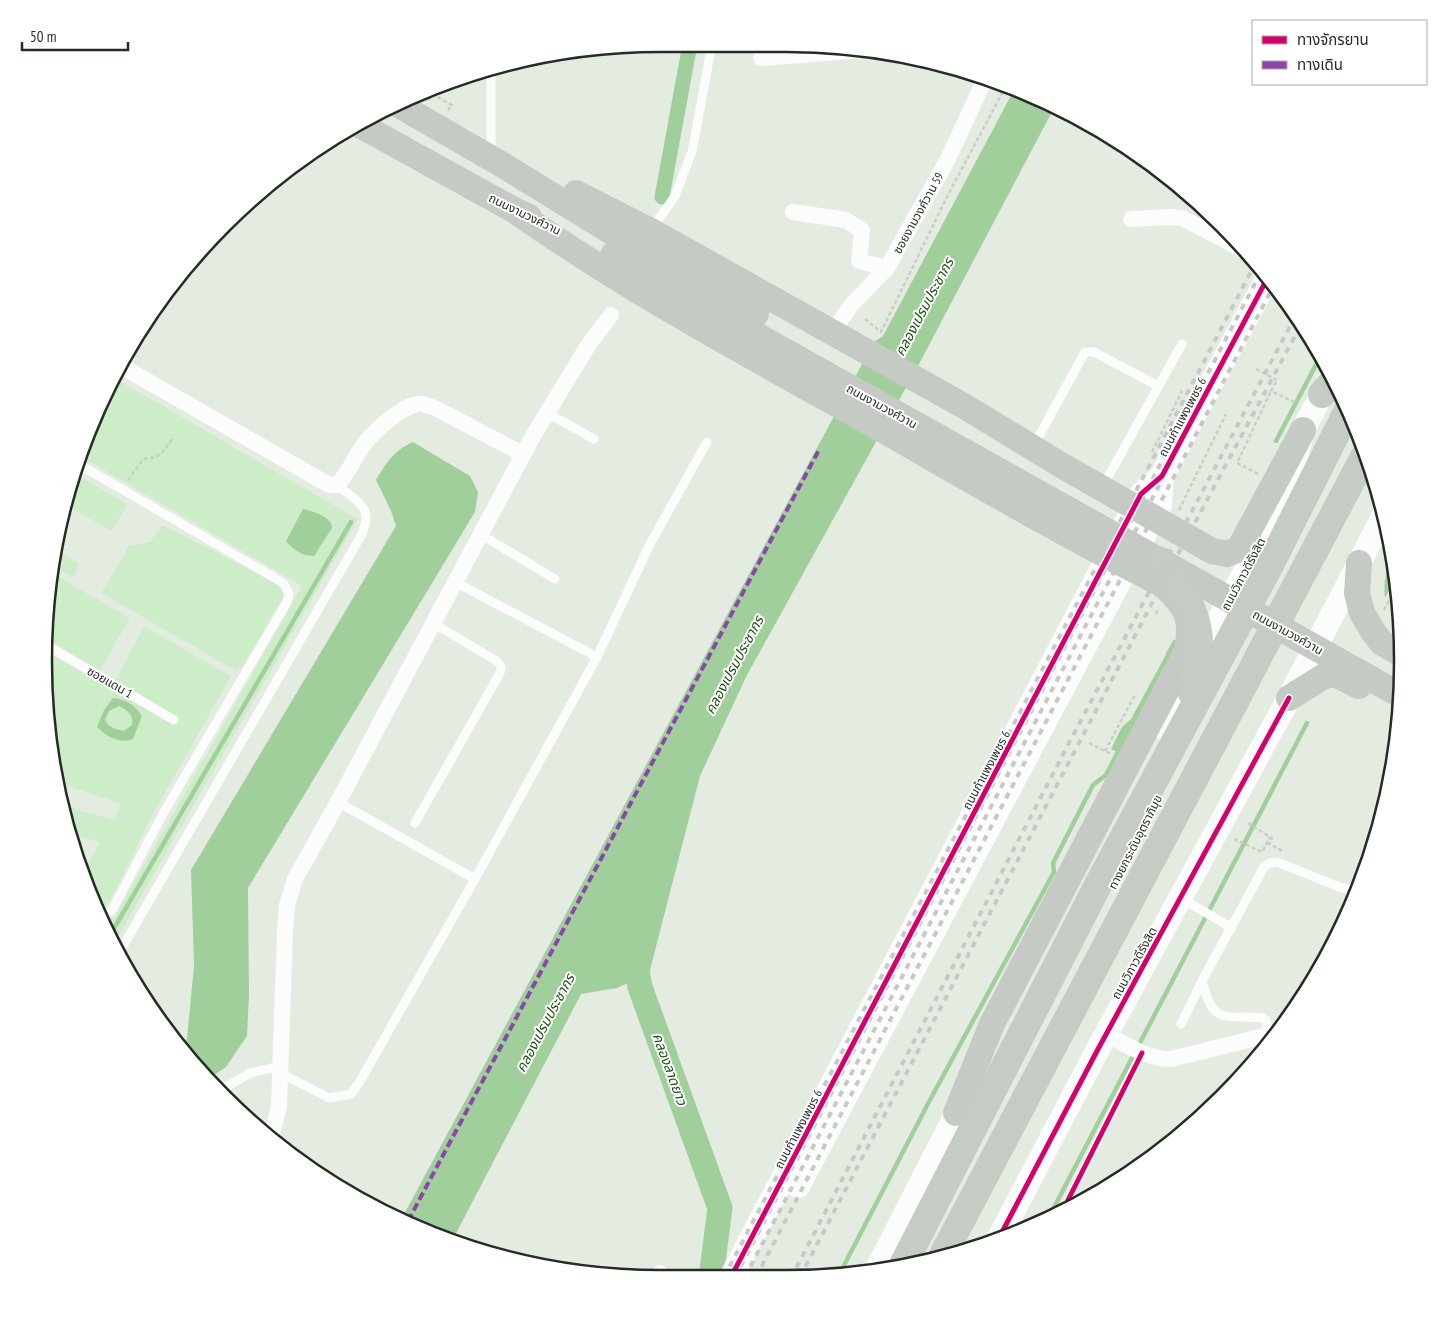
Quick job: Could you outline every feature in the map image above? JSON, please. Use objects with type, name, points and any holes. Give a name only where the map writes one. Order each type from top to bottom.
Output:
[{"type":"highway","points":[[1286,493],[1343,416]]},
{"type":"highway","name":"ถนนวิภาวดีรังสิต","points":[[907,1258],[1098,885],[1270,565],[1344,418]]},
{"type":"highway","name":"ทางยกระดับอุตราภิมุข","points":[[922,1254],[1349,431]]},
{"type":"highway","name":"ทางยกระดับอุตราภิมุข","points":[[947,1248],[1361,462]]},
{"type":"highway","name":"ถนนวิภาวดีรังสิต","points":[[969,1241],[1308,584],[1366,478]]},
{"type":"highway","points":[[921,1254],[1009,1058],[1191,696],[1199,669],[1198,635],[1193,611],[1161,561]]},
{"type":"main road","name":"ถนนงามวงศ์วาน","points":[[406,109],[496,161],[618,247],[1161,561],[1393,691]]},
{"type":"main road","name":"ถนนงามวงศ์วาน","points":[[367,129],[514,210],[618,247],[1394,671]]},
{"type":"main road","points":[[496,161],[591,200],[651,231],[964,406],[1061,465],[1212,551],[1227,554],[1239,549],[1303,430]]},
{"type":"main road","points":[[514,210],[601,268],[800,384],[1032,515],[1162,584],[1178,598],[1188,615],[1191,632],[1187,651],[992,1024],[956,1113]]},
{"type":"main road","name":"ถนนกำแพงเพชร 6","points":[[741,1270],[1144,512],[1141,494],[1155,467],[1264,285]]},
{"type":"main road","name":"ถนนวิภาวดีรังสิต","points":[[881,1262],[956,1113],[1286,493],[1303,430],[1328,384]]},
{"type":"main road","points":[[1032,515],[1058,522],[1067,520],[1083,492],[1083,488],[1080,482],[1061,465]]},
{"type":"main road","name":"ถนนวิภาวดีรังสิต","points":[[1004,1229],[1106,1034],[1289,698],[1379,525]]},
{"type":"main road","points":[[1358,563],[1357,593],[1362,613],[1374,633],[1392,649]]},
{"type":"main road","points":[[1371,692],[1361,679],[1356,663],[1362,649],[1368,644],[1392,649]]},
{"type":"main road","points":[[1289,698],[1326,675],[1336,675],[1393,704]]},
{"type":"street","points":[[761,58],[818,54]]},
{"type":"street","name":"ซอยงามวงศ์วาน 59","points":[[832,333],[852,304],[888,268],[948,159],[983,85]]},
{"type":"street","points":[[793,212],[846,220],[862,230],[859,261],[888,268]]},
{"type":"street","points":[[1131,219],[1182,218],[1224,240]]},
{"type":"street","points":[[273,1129],[278,1106],[287,905],[295,879],[523,454],[589,344],[611,315]]},
{"type":"street","points":[[127,370],[328,485],[337,485],[343,480],[366,442],[385,424],[406,408],[419,404],[433,407],[523,454]]},
{"type":"street","points":[[1106,1034],[1156,1058],[1171,1059],[1265,1036]]},
{"type":"lane","points":[[651,231],[675,196],[692,152],[711,52]]},
{"type":"lane","points":[[491,77],[496,161]]},
{"type":"lane","points":[[1102,488],[1182,344]]},
{"type":"lane","points":[[1032,447],[1085,352],[1094,352],[1158,386]]},
{"type":"lane","points":[[547,413],[594,439]]},
{"type":"lane","points":[[227,1087],[250,1073],[280,1069],[329,1098],[351,1094],[475,879],[597,657],[650,544],[707,442]]},
{"type":"lane","points":[[84,469],[88,469],[273,577],[284,584],[289,594],[164,812],[112,910],[107,912]]},
{"type":"lane","points":[[123,945],[362,534],[367,519],[362,506],[337,485]]},
{"type":"lane","points":[[480,534],[555,579]]},
{"type":"lane","points":[[455,582],[597,657]]},
{"type":"lane","points":[[414,823],[496,680],[501,668],[500,664],[495,660],[433,623]]},
{"type":"lane","name":"ซอยแดน 1","points":[[53,649],[174,720]]},
{"type":"lane","points":[[338,802],[475,879]]},
{"type":"lane","points":[[1182,1024],[1202,981],[1264,866],[1270,862],[1277,862],[1342,888],[1350,889]]},
{"type":"lane","points":[[1180,898],[1232,928]]},
{"type":"lane","points":[[1202,981],[1206,996],[1214,1011],[1229,1018],[1263,1018],[1266,1020],[1270,1030]]},
{"type":"path","points":[[864,319],[881,332],[949,193],[1002,93]]},
{"type":"path","points":[[436,96],[452,105]]},
{"type":"path","points":[[1155,467],[1182,391]]},
{"type":"path","points":[[1262,476],[1236,462],[1271,391]]},
{"type":"path","points":[[1194,480],[1226,414]]},
{"type":"path","points":[[122,489],[140,463],[146,458],[154,458],[160,455],[173,436]]},
{"type":"path","points":[[1380,617],[1391,598]]},
{"type":"path","points":[[1105,751],[1136,693]]},
{"type":"path","points":[[1089,743],[1112,754]]},
{"type":"path","points":[[1248,823],[1270,837]]},
{"type":"path","points":[[1270,837],[1272,838],[1270,844]]},
{"type":"path","points":[[1262,852],[1270,837]]},
{"type":"shaded area","points":[[121,382],[358,519],[118,936],[110,918],[114,918],[302,586],[87,460],[99,428]]},
{"type":"shaded area","points":[[81,477],[127,504],[112,531],[72,508]]},
{"type":"shaded area","points":[[162,525],[276,583],[283,590],[284,596],[242,667],[235,670],[101,593],[129,546],[150,542]]},
{"type":"shaded area","points":[[62,553],[79,563],[74,578],[60,570]]},
{"type":"shaded area","points":[[59,577],[130,618],[100,671],[53,643]]},
{"type":"shaded area","points":[[144,626],[231,676],[153,814],[110,901],[104,906],[88,865],[100,842],[79,836],[71,808],[115,820],[121,804],[65,785],[54,701],[52,655],[111,689]]},
{"type":"water","name":"คลองเปรมประชากร","points":[[1011,96],[1051,113],[918,366],[747,675],[700,776],[649,974],[617,988],[581,994],[456,1234],[405,1213],[874,342],[883,336]]},
{"type":"water","points":[[413,442],[470,476],[478,492],[475,512],[248,888],[249,994],[247,1036],[226,1067],[215,1074],[187,1041],[194,966],[191,870],[396,526],[376,480],[387,462],[395,453]]},
{"type":"water","points":[[303,509],[329,520],[332,528],[314,556],[298,552],[286,541]]},
{"type":"water","points":[[1387,571],[1390,589],[1385,598],[1384,587]]},
{"type":"water","points":[[1169,649],[1173,651],[1121,754],[1111,749],[1122,727],[1131,719]]},
{"type":"water","points":[[113,698],[126,701],[136,709],[142,716],[133,739],[123,741],[114,739],[97,727],[104,710]],"holes":[[[119,706],[127,711],[132,718],[132,725],[124,731],[115,729],[105,720],[109,711]]]},
{"type":"waterway","points":[[662,197],[689,52]]},
{"type":"waterway","points":[[1276,441],[1317,364]]},
{"type":"waterway","points":[[114,928],[351,522]]},
{"type":"waterway","points":[[1168,654],[1175,642]]},
{"type":"waterway","points":[[1054,1207],[1307,723]]},
{"type":"waterway","points":[[844,1266],[931,1098],[1054,872],[1053,863],[1093,785],[1106,775],[1120,748]]},
{"type":"waterway","name":"คลองลาดยาว","points":[[635,945],[635,958],[640,987],[720,1208],[712,1270]]},
{"type":"railway","points":[[728,1270],[1252,270]]},
{"type":"railway","points":[[739,1270],[1258,278]]},
{"type":"railway","points":[[749,1270],[1264,285]]},
{"type":"railway","points":[[760,1270],[1270,293]]},
{"type":"railway","points":[[795,1270],[1070,741],[1292,323]]},
{"type":"railway","points":[[804,1269],[1162,584],[1297,332]]},
{"type":"marked path","points":[[411,1215],[820,448]]},
{"type":"cycle path","points":[[735,1270],[1141,494],[1162,476],[1264,285]]},
{"type":"cycle path","points":[[1004,1229],[1097,1051],[1289,698]]},
{"type":"cycle path","points":[[1068,1200],[1142,1053]]}]
